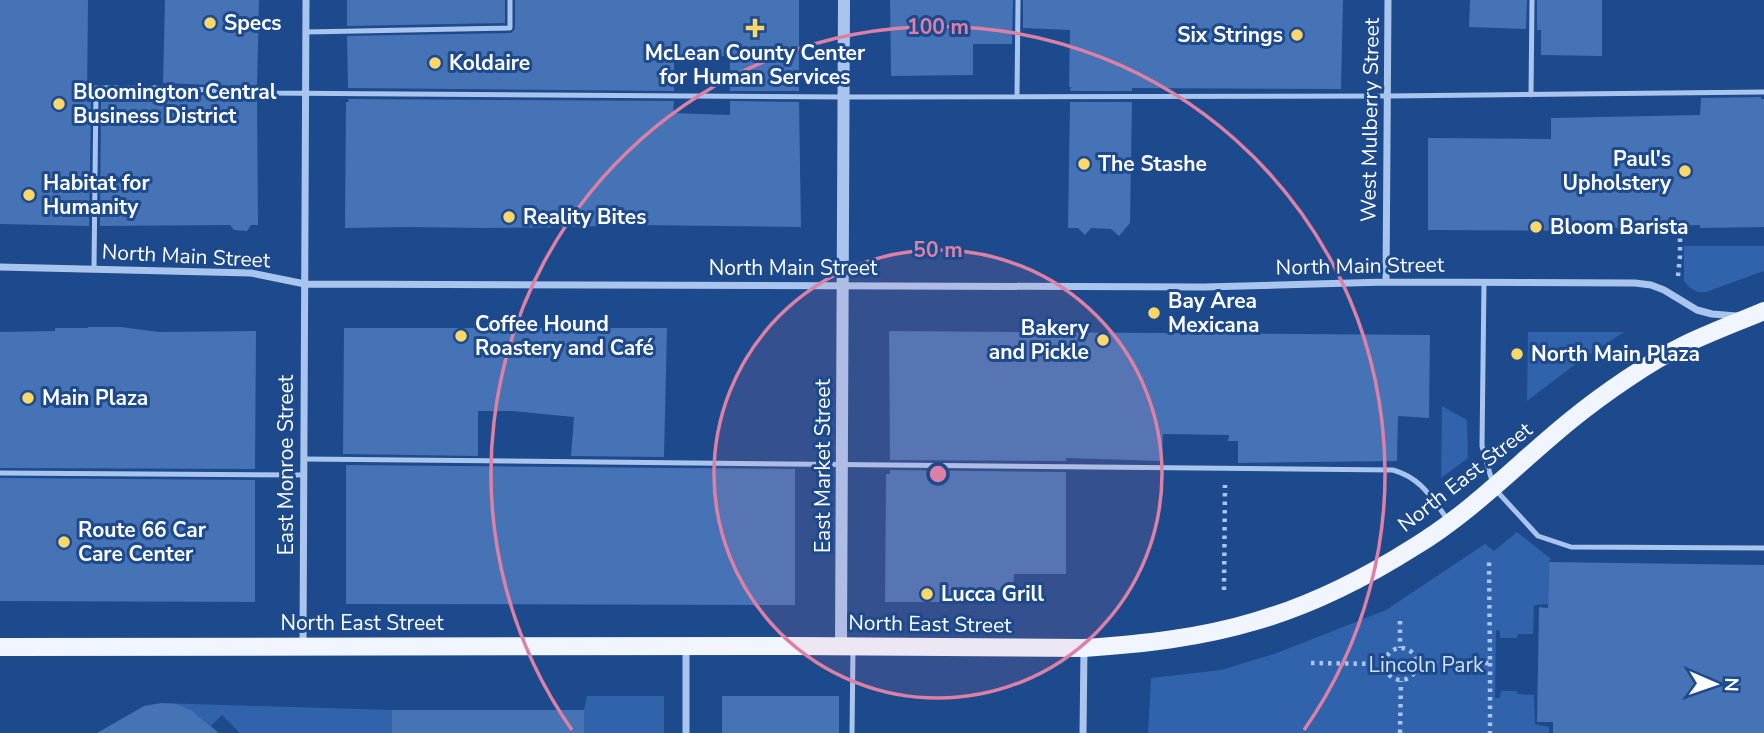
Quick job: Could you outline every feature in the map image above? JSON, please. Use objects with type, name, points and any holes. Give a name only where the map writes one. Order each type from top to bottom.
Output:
[{"type":"main road","name":"North East Street","points":[[0,647],[1084,648],[1183,638],[1255,622],[1288,611],[1369,575],[1450,522],[1494,488],[1571,420],[1648,366],[1684,345],[1759,313]]},
{"type":"street","name":"East Monroe Street","points":[[303,646],[306,0]]},
{"type":"street","name":"East Market Street","points":[[844,0],[842,465],[847,646]]},
{"type":"street","name":"West Mulberry Street","points":[[1386,282],[1388,0]]},
{"type":"street","name":"North Main Street","points":[[0,267],[251,273],[305,284],[1203,287],[1386,282],[1635,283],[1664,290],[1697,310],[1712,314],[1759,313]]},
{"type":"street","points":[[686,733],[687,646]]},
{"type":"street","points":[[1083,733],[1084,648]]},
{"type":"lane","points":[[306,32],[510,28],[510,0]]},
{"type":"lane","points":[[1017,97],[1018,0]]},
{"type":"lane","points":[[1531,95],[1532,0]]},
{"type":"lane","points":[[94,269],[96,88],[306,93],[844,97],[1764,92]]},
{"type":"lane","points":[[1484,282],[1482,446],[1494,488],[1538,536],[1571,547],[1764,548]]},
{"type":"lane","points":[[304,459],[1393,470],[1407,474],[1420,483],[1450,522]]},
{"type":"lane","points":[[0,473],[304,475]]},
{"type":"lane","points":[[847,646],[852,733]]},
{"type":"path","points":[[1224,590],[1225,468]]},
{"type":"path","points":[[1489,561],[1490,733]]},
{"type":"path","points":[[1400,621],[1400,648]]},
{"type":"path","points":[[1400,648],[1414,654],[1417,664],[1414,674],[1401,681],[1389,676],[1384,664],[1391,651],[1400,648]]},
{"type":"path","points":[[1311,663],[1384,664]]},
{"type":"path","points":[[1417,664],[1490,663]]},
{"type":"path","points":[[1400,733],[1401,681]]},
{"type":"green space","points":[[1684,246],[1764,246],[1764,271],[1706,292],[1694,290],[1684,281]]},
{"type":"green space","points":[[1528,332],[1624,332],[1581,360],[1527,401]]},
{"type":"green space","points":[[1442,406],[1467,420],[1468,458],[1441,478]]},
{"type":"green space","name":"Lincoln Park","points":[[1517,532],[1551,559],[1548,604],[1534,605],[1533,634],[1500,638],[1500,631],[1496,630],[1495,698],[1500,698],[1501,691],[1534,695],[1535,724],[1549,727],[1549,733],[1148,733],[1151,678],[1221,670],[1277,653],[1386,610],[1485,544],[1494,551]]},
{"type":"green space","points":[[587,696],[664,696],[664,733],[584,733]]},
{"type":"green space","points":[[161,703],[392,710],[392,733],[240,733],[222,715],[211,726],[188,710]]},
{"type":"building","points":[[0,0],[88,0],[87,102],[91,102],[89,226],[0,224]]},
{"type":"building","points":[[165,0],[259,0],[257,87],[163,83]]},
{"type":"building","points":[[347,0],[505,0],[505,23],[347,26]]},
{"type":"building","points":[[515,0],[799,0],[799,91],[730,91],[730,56],[674,57],[674,91],[348,88],[347,36],[511,33],[515,29]]},
{"type":"building","points":[[890,0],[1013,0],[1012,44],[973,44],[973,75],[891,76]]},
{"type":"building","points":[[1023,0],[1343,0],[1341,89],[1132,88],[1132,91],[1070,91],[1070,30],[1023,28]]},
{"type":"building","points":[[1470,0],[1527,0],[1526,29],[1469,27]]},
{"type":"building","points":[[1537,0],[1602,0],[1602,56],[1541,55],[1541,30],[1537,30]]},
{"type":"building","points":[[160,93],[257,98],[258,225],[251,225],[247,231],[234,230],[230,225],[100,226],[101,102],[158,101]]},
{"type":"building","points":[[1701,98],[1764,99],[1764,227],[1700,228],[1700,225],[1611,228],[1611,231],[1428,230],[1428,138],[1551,139],[1551,118],[1700,115]]},
{"type":"building","points":[[348,99],[674,101],[673,113],[730,115],[730,101],[799,102],[801,227],[635,225],[345,228]]},
{"type":"building","points":[[1070,102],[1132,102],[1130,223],[1119,236],[1111,229],[1091,228],[1085,235],[1078,228],[1068,228]]},
{"type":"building","points":[[121,327],[159,332],[256,331],[255,469],[0,468],[0,332],[55,331],[55,328]]},
{"type":"building","points":[[344,328],[667,328],[664,457],[571,456],[574,417],[512,411],[478,411],[478,456],[343,454]]},
{"type":"building","points":[[889,331],[1430,335],[1429,418],[1398,416],[1397,461],[1238,463],[1238,441],[1228,441],[1229,435],[1163,434],[1162,461],[1066,458],[1066,461],[890,460]]},
{"type":"building","points":[[346,465],[795,469],[795,605],[346,604]]},
{"type":"building","points":[[890,470],[1066,472],[1066,574],[1014,574],[1013,590],[969,590],[969,602],[885,602],[886,474],[890,474]]},
{"type":"building","points":[[0,478],[255,480],[255,602],[0,601]]},
{"type":"building","points":[[1549,562],[1764,565],[1764,733],[1553,733],[1553,722],[1537,722],[1539,607],[1548,608]]},
{"type":"building","points":[[722,696],[839,696],[839,733],[722,733]]},
{"type":"building","points":[[176,704],[191,710],[219,733],[97,733],[144,706]]},
{"type":"building","points":[[392,710],[584,710],[584,733],[392,733]]},
{"type":"place","name":"Specs","points":[[210,23]]},
{"type":"place","name":"McLean County Center for Human Services","points":[[755,28]]},
{"type":"place","name":"Six Strings","points":[[1297,35]]},
{"type":"place","name":"Koldaire","points":[[435,63]]},
{"type":"place","name":"Bloomington Central Business District","points":[[59,104]]},
{"type":"place","name":"The Stashe","points":[[1084,164]]},
{"type":"place","name":"Paul's Upholstery","points":[[1685,171]]},
{"type":"place","name":"Habitat for Humanity","points":[[29,195]]},
{"type":"place","name":"Reality Bites","points":[[509,217]]},
{"type":"place","name":"Bloom Barista","points":[[1536,227]]},
{"type":"place","name":"Bay Area Mexicana","points":[[1154,313]]},
{"type":"place","name":"Coffee Hound Roastery and Café","points":[[461,336]]},
{"type":"place","name":"Bakery and Pickle","points":[[1103,340]]},
{"type":"place","name":"North Main Plaza","points":[[1517,354]]},
{"type":"place","name":"Main Plaza","points":[[28,398]]},
{"type":"place","name":"Route 66 Car Care Center","points":[[64,542]]},
{"type":"place","name":"Lucca Grill","points":[[927,594]]}]
